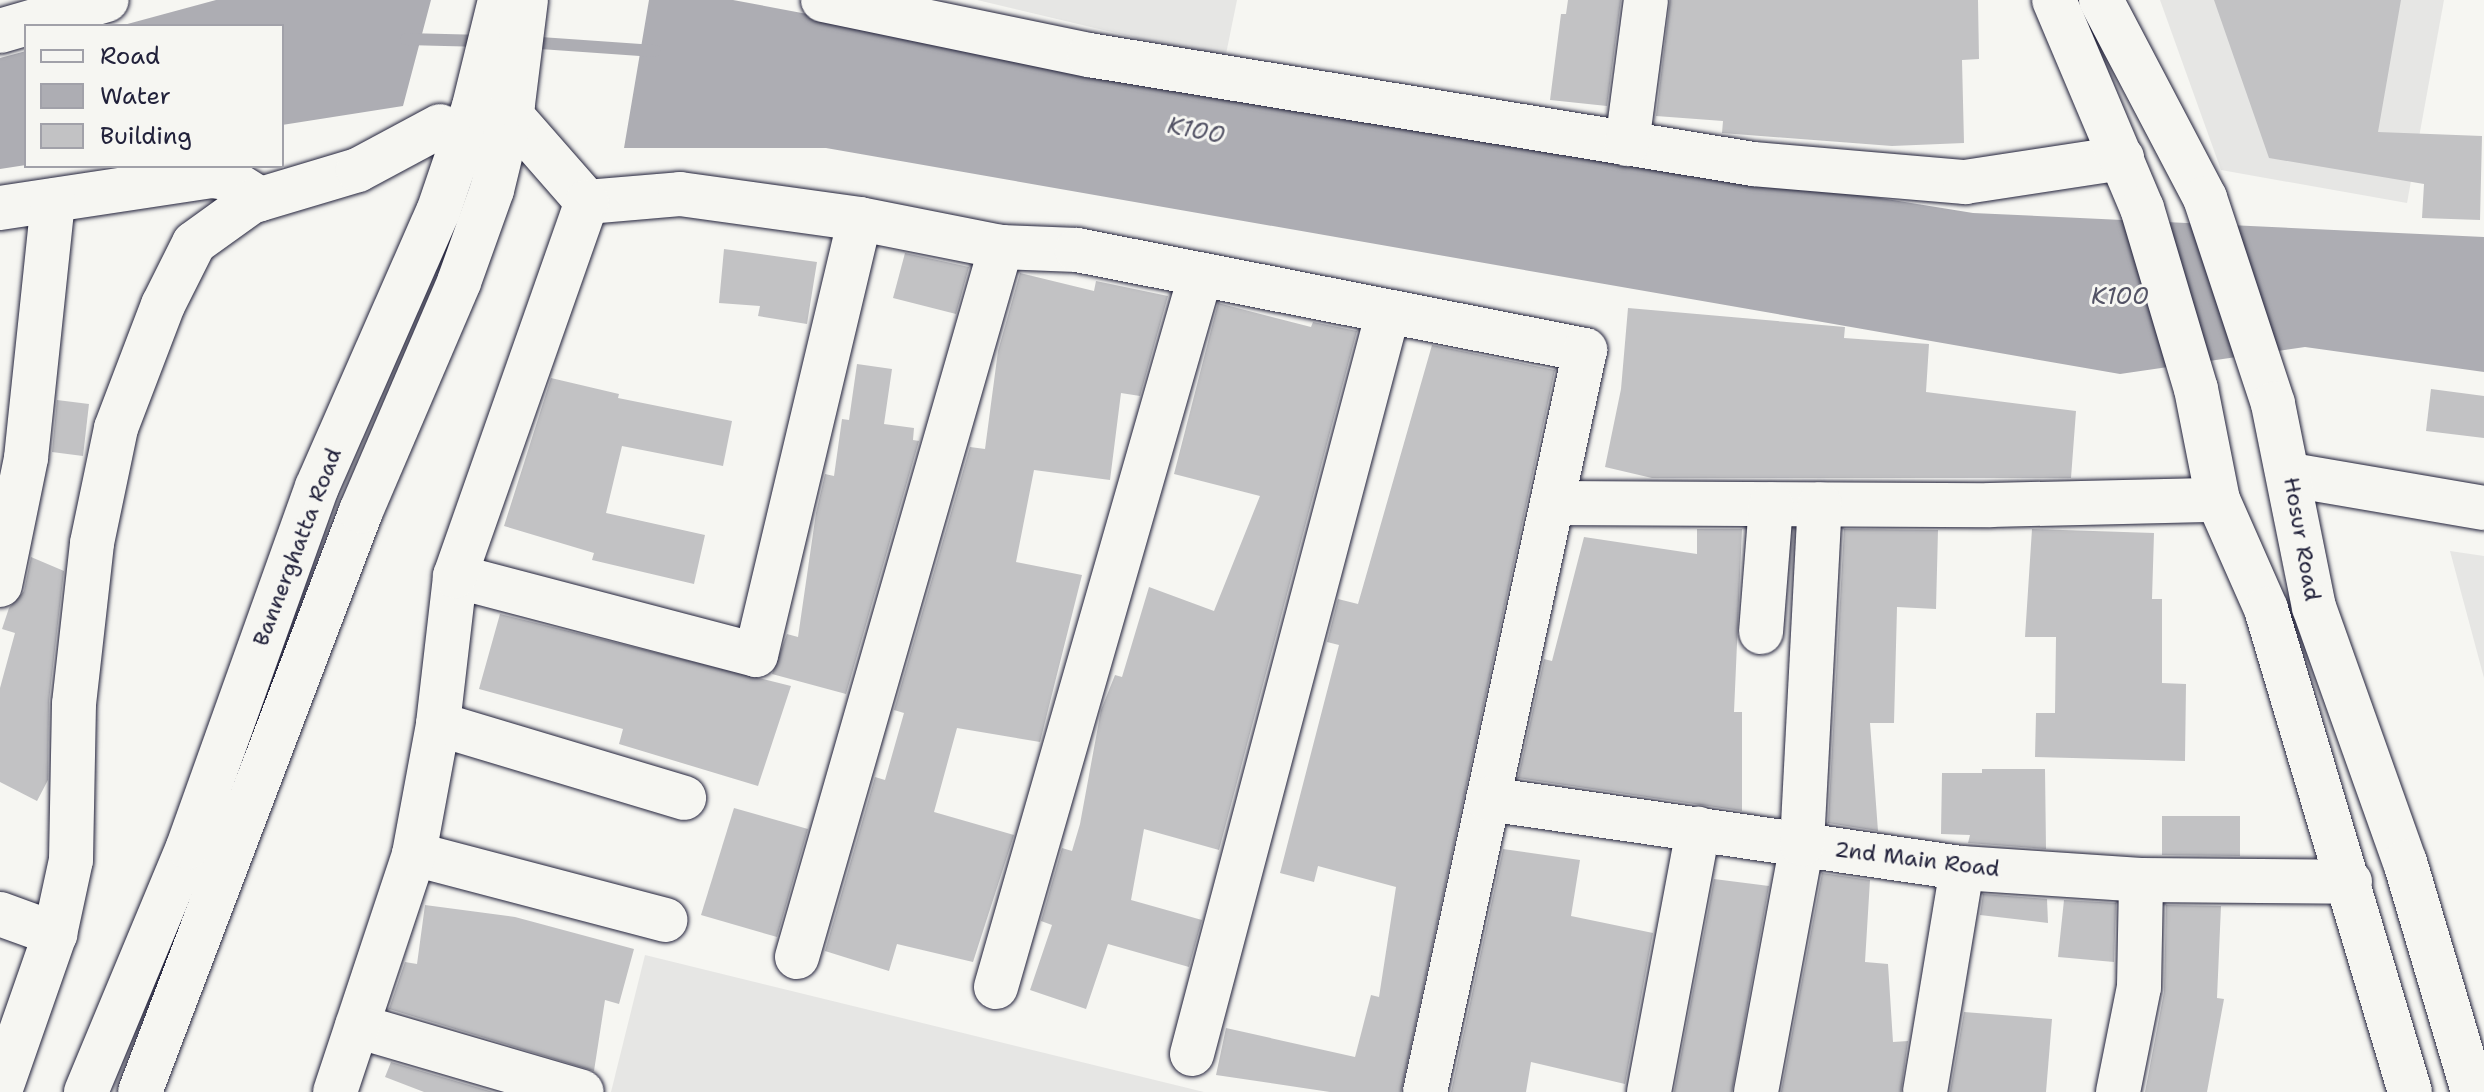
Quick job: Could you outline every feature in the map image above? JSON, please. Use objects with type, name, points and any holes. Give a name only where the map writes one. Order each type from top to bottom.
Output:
[{"type":"street","name":"Bannerghatta Road","points":[[485,0],[491,99]]},
{"type":"street","name":"Bannerghatta Road","points":[[86,1092],[188,847],[317,487],[491,99],[500,0]]},
{"type":"street","points":[[140,1092],[361,511],[459,282],[492,190],[491,99],[526,0]]},
{"type":"street","points":[[823,0],[1104,58],[1753,164],[1965,182],[2122,158]]},
{"type":"street","points":[[1627,144],[1646,0]]},
{"type":"street","points":[[2054,0],[2122,158],[2196,389],[2218,500],[2266,609],[2350,882],[2410,1092]]},
{"type":"street","name":"Hosur Road","points":[[2101,0],[2205,198],[2291,475],[2314,607],[2405,862],[2473,1092]]},
{"type":"street","points":[[0,31],[99,1]]},
{"type":"street","name":"Bannerghatta Road","points":[[260,199],[358,170],[491,99]]},
{"type":"street","points":[[491,99],[587,202]]},
{"type":"street","points":[[0,208],[212,176],[260,199]]},
{"type":"street","points":[[587,202],[680,194],[860,219],[1001,247],[1077,250],[1200,277],[1585,350],[1425,1092]]},
{"type":"street","points":[[0,1091],[55,934],[71,860],[74,704],[92,543],[116,428],[163,305],[194,243],[260,199]]},
{"type":"street","points":[[0,585],[26,458],[53,200]]},
{"type":"street","points":[[335,1092],[414,854],[438,724],[455,576],[587,202]]},
{"type":"street","points":[[455,576],[756,655],[860,219]]},
{"type":"street","points":[[797,957],[1001,247]]},
{"type":"street","points":[[996,987],[1200,277]]},
{"type":"street","points":[[1192,1054],[1388,312]]},
{"type":"street","points":[[2291,475],[2484,508]]},
{"type":"street","points":[[1552,503],[2218,500]]},
{"type":"street","points":[[1761,632],[1771,504]]},
{"type":"street","points":[[1756,1092],[1802,844],[1820,504]]},
{"type":"street","points":[[438,724],[684,798]]},
{"type":"street","name":"2nd Main Road","points":[[1488,799],[1962,868],[2141,880],[2350,882]]},
{"type":"street","points":[[1649,1092],[1698,829]]},
{"type":"street","points":[[414,854],[665,920]]},
{"type":"street","points":[[1925,1092],[1962,868]]},
{"type":"street","points":[[2118,1092],[2139,987],[2141,880]]},
{"type":"street","points":[[0,914],[55,934]]},
{"type":"street","points":[[357,1026],[582,1092]]},
{"type":"shaded area","points":[[977,0],[1237,0],[1225,59]]},
{"type":"shaded area","points":[[2160,0],[2444,0],[2407,203],[2221,170]]},
{"type":"shaded area","points":[[2450,551],[2484,556],[2484,678]]},
{"type":"shaded area","points":[[645,955],[1204,1092],[611,1092]]},
{"type":"water","points":[[216,0],[431,0],[403,106],[284,125],[284,24],[127,24]]},
{"type":"water","name":"K100","points":[[649,0],[733,0],[1206,89],[1973,213],[2484,237],[2484,372],[2305,347],[2120,374],[826,148],[624,148]]},
{"type":"water","points":[[24,52],[24,165],[0,169],[0,58]]},
{"type":"building","points":[[1568,0],[1621,0],[1607,106],[1550,100],[1561,14],[1566,14]]},
{"type":"building","points":[[1670,0],[1978,0],[1979,59],[1962,60],[1964,143],[1892,146],[1722,133],[1723,121],[1656,116]]},
{"type":"building","points":[[2214,0],[2401,0],[2378,132],[2482,136],[2480,220],[2422,218],[2424,184],[2269,158]]},
{"type":"building","points":[[724,249],[817,262],[807,324],[758,316],[760,306],[719,303]]},
{"type":"building","points":[[905,253],[969,267],[956,314],[893,298]]},
{"type":"building","points":[[1020,273],[1094,291],[1096,281],[1168,296],[1140,396],[1121,393],[1110,480],[1034,470],[1016,562],[1082,575],[1040,742],[957,728],[934,812],[1014,835],[973,962],[897,944],[889,971],[825,951],[875,777],[885,780],[904,713],[894,710],[970,447],[985,449],[998,351]]},
{"type":"building","points":[[1218,303],[1311,327],[1313,322],[1357,331],[1219,850],[1144,829],[1131,900],[1202,920],[1189,967],[1108,944],[1086,1009],[1030,990],[1052,925],[1041,921],[1062,848],[1072,851],[1080,824],[1101,710],[1115,675],[1122,677],[1149,587],[1214,611],[1260,496],[1174,474]]},
{"type":"building","points":[[1628,308],[1845,327],[1844,338],[1929,344],[1926,392],[2076,411],[2071,478],[1652,478],[1605,467],[1621,389]]},
{"type":"building","points":[[1432,345],[1555,370],[1401,1092],[1330,1092],[1216,1075],[1226,1028],[1355,1057],[1371,995],[1379,997],[1396,887],[1318,866],[1314,882],[1280,873],[1339,645],[1327,642],[1338,599],[1358,604]]},
{"type":"building","points":[[857,364],[892,369],[884,424],[914,428],[913,440],[919,441],[846,694],[772,674],[787,634],[798,637],[816,513],[825,474],[834,476],[842,419],[849,420]]},
{"type":"building","points":[[551,378],[619,394],[618,398],[732,421],[723,466],[622,446],[606,513],[705,535],[694,584],[592,560],[594,553],[504,526]]},
{"type":"building","points":[[2431,389],[2484,396],[2484,438],[2426,431]]},
{"type":"building","points":[[57,400],[89,404],[83,456],[52,452]]},
{"type":"building","points":[[1697,529],[1742,529],[1734,712],[1742,712],[1742,811],[1518,778],[1544,659],[1552,661],[1584,537],[1697,554]]},
{"type":"building","points":[[1844,529],[1938,530],[1936,609],[1897,607],[1894,723],[1870,723],[1878,831],[1828,823]]},
{"type":"building","points":[[2032,529],[2154,533],[2152,599],[2162,599],[2162,683],[2186,684],[2185,761],[2035,757],[2036,713],[2055,713],[2056,637],[2025,637]]},
{"type":"building","points":[[31,557],[64,571],[49,701],[48,780],[37,801],[0,782],[0,688],[15,633],[2,629],[9,608],[24,591]]},
{"type":"building","points":[[500,614],[791,686],[758,786],[619,744],[623,729],[479,689]]},
{"type":"building","points":[[1982,769],[2045,769],[2046,849],[1968,843],[1970,835],[1941,834],[1942,773],[1982,773]]},
{"type":"building","points":[[734,808],[808,829],[777,937],[701,915]]},
{"type":"building","points":[[2162,816],[2240,816],[2240,856],[2162,855]]},
{"type":"building","points":[[1503,849],[1580,860],[1571,916],[1653,933],[1625,1084],[1531,1062],[1526,1092],[1451,1092]]},
{"type":"building","points":[[1822,873],[1870,880],[1865,962],[1888,964],[1893,1042],[1908,1041],[1901,1092],[1781,1092]]},
{"type":"building","points":[[1714,879],[1769,886],[1732,1092],[1674,1092]]},
{"type":"building","points":[[1983,894],[2047,899],[2048,923],[1980,915]]},
{"type":"building","points":[[2064,900],[2116,903],[2114,962],[2058,957]]},
{"type":"building","points":[[425,905],[515,917],[634,949],[619,1004],[605,1000],[594,1071],[389,1009],[405,962],[417,964]]},
{"type":"building","points":[[2166,905],[2221,906],[2217,998],[2224,999],[2207,1092],[2145,1092],[2164,992]]},
{"type":"building","points":[[1964,1012],[2052,1019],[2046,1092],[1950,1092]]},
{"type":"building","points":[[391,1062],[493,1092],[424,1092],[385,1077]]},
{"type":"waterway","name":"K100","points":[[406,39],[484,41]]},
{"type":"waterway","name":"K100","points":[[526,42],[655,51]]}]
